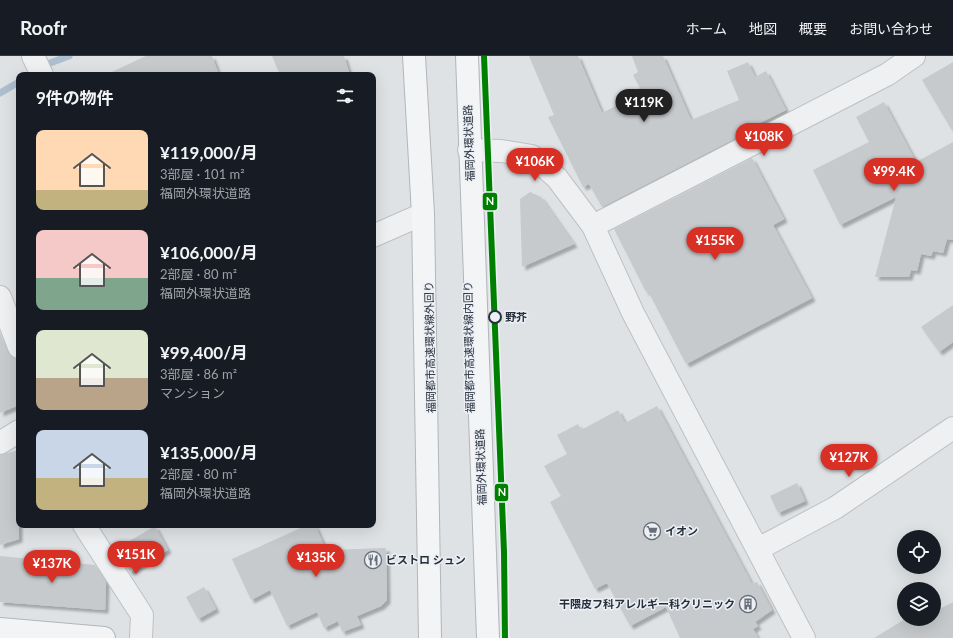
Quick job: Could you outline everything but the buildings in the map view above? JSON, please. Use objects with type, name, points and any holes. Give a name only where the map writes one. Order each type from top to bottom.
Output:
[{"type":"highway","points":[[414,56],[423,214],[430,638]]},
{"type":"highway","name":"福岡都市高速環状線外回り","points":[[422,56],[437,638]]},
{"type":"highway","name":"福岡都市高速環状線内回り","points":[[462,56],[476,638]]},
{"type":"highway","name":"福岡外環状道路","points":[[466,56],[488,638]]},
{"type":"highway","points":[[0,629],[104,638]]},
{"type":"street","points":[[594,226],[888,74],[914,56]]},
{"type":"street","points":[[469,150],[501,151],[532,156],[557,178],[594,226],[633,313],[804,638]]},
{"type":"street","points":[[376,235],[423,214]]},
{"type":"street","points":[[0,297],[16,339]]},
{"type":"street","points":[[758,549],[835,508],[953,428]]},
{"type":"street","points":[[0,443],[16,433]]},
{"type":"street","points":[[86,528],[142,615],[141,638]]},
{"type":"waterway","points":[[41,69],[50,63],[69,56]]},
{"type":"waterway","points":[[0,93],[16,84]]},
{"type":"transit line","name":"N","points":[[484,56],[504,552],[505,638]]},
{"type":"place","name":"野芥","points":[[495,317]]},
{"type":"place","name":"イオン","points":[[652,531]]},
{"type":"place","name":"ビストロ シュン","points":[[373,560]]},
{"type":"place","name":"干隈皮フ科アレルギー科クリニック","points":[[748,604]]}]
